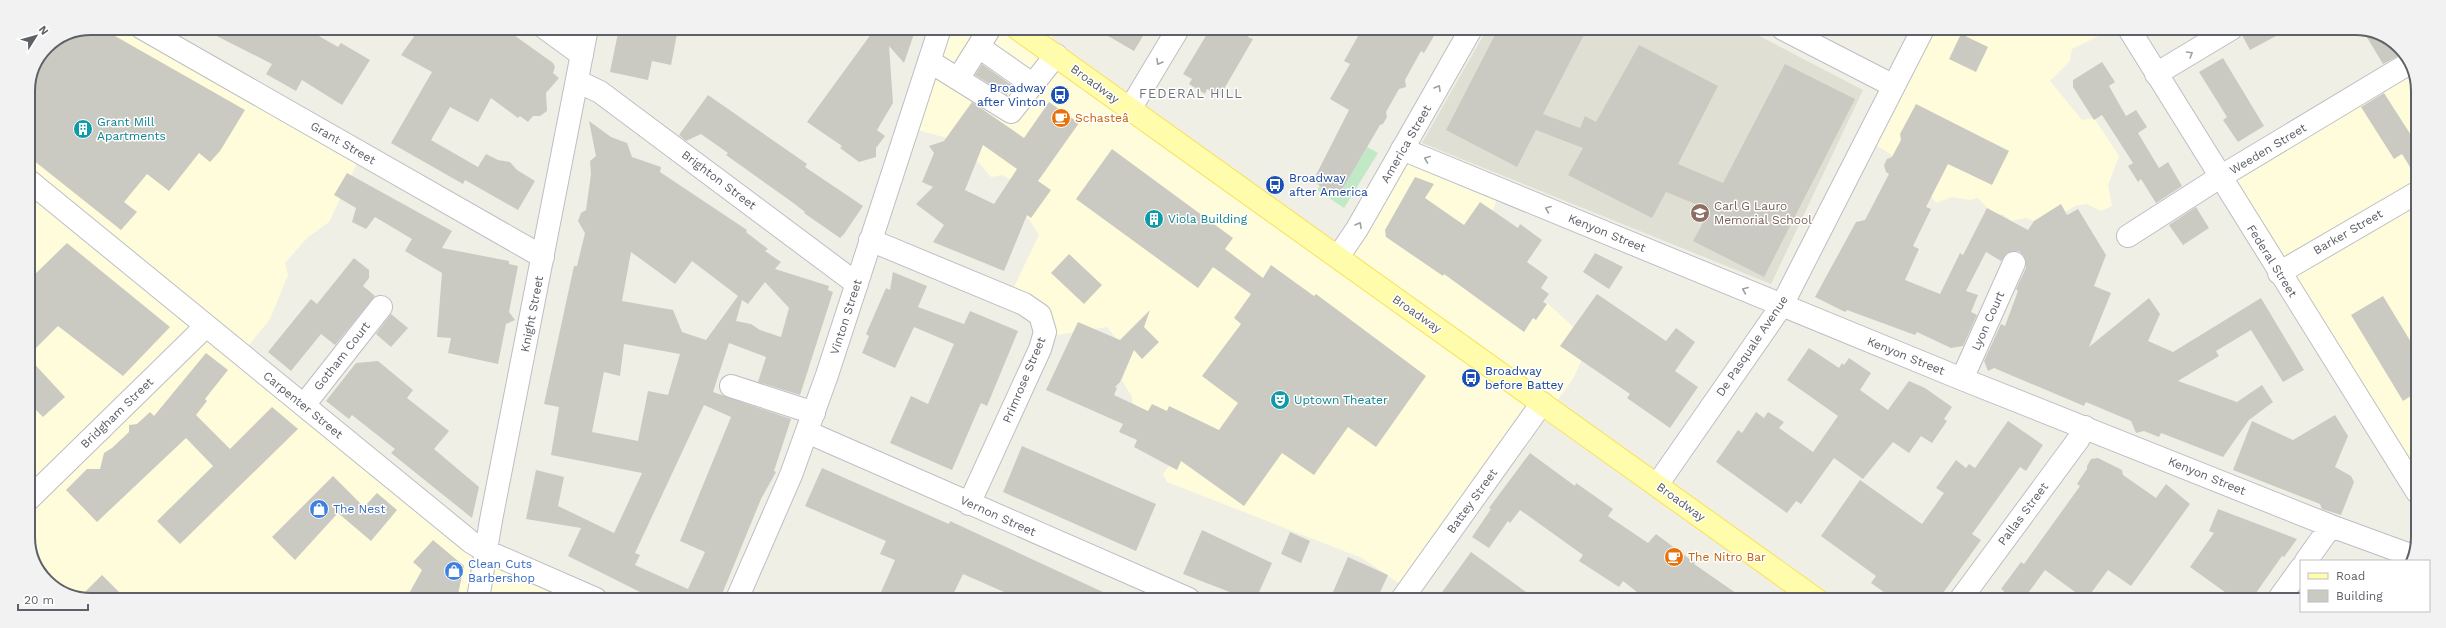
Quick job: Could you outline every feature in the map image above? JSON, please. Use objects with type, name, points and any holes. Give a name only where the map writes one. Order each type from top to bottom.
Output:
[{"type":"main road","name":"Broadway","points":[[1028,35],[1807,593]]},
{"type":"street","name":"Grant Street","points":[[154,35],[543,257]]},
{"type":"street","points":[[555,35],[582,55]]},
{"type":"street","name":"Knight Street","points":[[479,593],[586,35]]},
{"type":"street","name":"Vinton Street","points":[[740,593],[792,475],[858,284],[870,240],[938,35]]},
{"type":"street","points":[[958,79],[986,35]]},
{"type":"street","points":[[1130,109],[1174,35]]},
{"type":"street","name":"America Street","points":[[1338,257],[1357,229],[1468,35]]},
{"type":"street","points":[[1795,35],[1892,85]]},
{"type":"street","name":"De Pasquale Avenue","points":[[1657,485],[1782,305],[1892,85],[1920,35]]},
{"type":"street","name":"Federal Street","points":[[2133,35],[2279,273],[2411,482]]},
{"type":"street","points":[[2156,74],[2221,35]]},
{"type":"street","points":[[978,47],[1032,84]]},
{"type":"street","points":[[929,61],[1011,112],[1056,55]]},
{"type":"street","name":"Weeden Street","points":[[2128,236],[2220,177],[2405,66]]},
{"type":"street","name":"Brighton Street","points":[[577,81],[600,92],[858,284]]},
{"type":"street","name":"Kenyon Street","points":[[1402,149],[1962,379],[2331,526],[2408,554]]},
{"type":"street","name":"Carpenter Street","points":[[35,186],[205,327],[304,405],[455,529],[486,551],[582,593]]},
{"type":"street","name":"Barker Street","points":[[2279,273],[2411,196]]},
{"type":"street","name":"Primrose Street","points":[[870,240],[1024,304],[1040,315],[1045,332],[1040,349],[969,504]]},
{"type":"street","name":"Lyon Court","points":[[1962,379],[2014,263]]},
{"type":"street","name":"Gotham Court","points":[[304,405],[381,307]]},
{"type":"street","name":"Bridgham Street","points":[[35,493],[205,327]]},
{"type":"street","name":"Vernon Street","points":[[731,386],[810,423],[969,504],[1175,593]]},
{"type":"street","name":"Battey Street","points":[[1407,593],[1542,403]]},
{"type":"street","name":"Pallas Street","points":[[1965,593],[2078,440],[2085,427]]},
{"type":"street","points":[[2307,560],[2331,526]]},
{"type":"street","points":[[2283,593],[2300,569]]},
{"type":"shaded area","points":[[144,35],[357,163],[329,222],[308,237],[285,263],[288,275],[270,319],[240,356],[367,466],[575,593],[91,593],[69,589],[49,574],[39,559],[35,541],[35,91],[39,69],[47,56],[56,56],[56,47],[60,44],[69,39],[80,36]]},
{"type":"shaded area","points":[[930,35],[1053,35],[1043,51],[1325,256],[1407,155],[1498,198],[1474,252],[1517,319],[1547,303],[1590,342],[1573,379],[1549,412],[1406,588],[1362,558],[1167,482],[1163,474],[1173,460],[1133,407],[1132,397],[1122,380],[1131,357],[1107,327],[1045,337],[1012,291],[1039,235],[1017,201],[1013,181],[1002,175],[991,177],[961,142],[907,127]]},
{"type":"shaded area","name":"Carl G Lauro Memorial School","points":[[1484,35],[1758,35],[1863,90],[1771,284],[1422,143]]},
{"type":"shaded area","points":[[1924,35],[2101,35],[2072,49],[2070,61],[2050,81],[2082,120],[2094,118],[2119,156],[2108,185],[2112,206],[2101,211],[2087,204],[2075,206],[2043,225],[2026,218],[2011,221],[2004,215],[1992,213],[1978,198],[1971,200],[1952,197],[1936,203],[1909,166],[1870,141]]},
{"type":"shaded area","points":[[2405,65],[2411,87],[2411,492],[2222,179]]},
{"type":"green space","points":[[1367,147],[1378,153],[1344,208],[1317,190],[1320,185],[1329,192],[1342,190]]},
{"type":"building","name":"Grant Mill Apartments","points":[[91,35],[113,35],[245,110],[220,151],[210,162],[199,153],[169,191],[147,174],[124,202],[137,212],[121,230],[35,162],[35,91],[39,69],[47,56],[56,56],[56,47],[69,39]]},
{"type":"building","points":[[215,35],[317,35],[338,47],[341,43],[370,60],[342,105],[302,80],[296,91],[266,74],[272,64]]},
{"type":"building","points":[[415,35],[514,35],[553,63],[555,67],[553,73],[559,78],[546,93],[547,111],[540,116],[533,116],[528,122],[520,116],[518,118],[491,98],[478,122],[450,107],[431,140],[478,167],[486,154],[498,160],[510,162],[517,170],[535,181],[518,210],[465,180],[463,184],[391,143],[432,72],[401,55]]},
{"type":"building","points":[[618,35],[677,35],[671,65],[652,61],[648,80],[610,72]]},
{"type":"building","points":[[870,35],[914,35],[904,63],[889,46],[893,103],[877,130],[885,136],[876,148],[876,157],[859,162],[840,148],[842,146],[807,122]]},
{"type":"building","points":[[1106,35],[1143,35],[1134,51]]},
{"type":"building","points":[[1206,35],[1249,35],[1248,37],[1253,39],[1220,96],[1207,89],[1205,94],[1189,84],[1192,79],[1183,74]]},
{"type":"building","points":[[1359,35],[1434,35],[1424,53],[1421,51],[1405,80],[1406,87],[1399,89],[1386,112],[1387,117],[1383,124],[1380,125],[1342,190],[1329,192],[1313,181],[1349,110],[1330,99],[1350,64],[1344,61]]},
{"type":"building","name":"Carl G Lauro Memorial School","points":[[1495,35],[1584,35],[1543,114],[1580,128],[1585,116],[1596,122],[1639,45],[1718,86],[1678,164],[1723,183],[1785,64],[1855,99],[1764,277],[1693,241],[1710,210],[1666,192],[1652,218],[1568,175],[1583,148],[1536,130],[1517,167],[1446,130]]},
{"type":"building","points":[[1961,35],[1988,47],[1976,72],[1949,59]]},
{"type":"building","points":[[2242,35],[2278,35],[2250,50]]},
{"type":"building","points":[[2366,36],[2383,42],[2399,56],[2383,64]]},
{"type":"building","points":[[2223,58],[2264,126],[2238,142],[2223,120],[2227,117],[2199,72]]},
{"type":"building","points":[[2102,62],[2115,82],[2109,86],[2126,116],[2136,110],[2147,127],[2138,133],[2159,168],[2168,162],[2182,186],[2156,203],[2141,179],[2138,182],[2128,166],[2133,163],[2102,115],[2094,120],[2073,87],[2073,80]]},
{"type":"building","points":[[982,64],[1013,86],[1007,95],[975,75]]},
{"type":"building","points":[[2384,93],[2411,135],[2411,169],[2402,154],[2394,159],[2361,107]]},
{"type":"building","points":[[708,95],[807,164],[805,167],[863,206],[840,238],[726,155],[728,153],[701,134],[686,141],[679,135]]},
{"type":"building","points":[[972,102],[1024,138],[1049,102],[1079,123],[1038,181],[1051,190],[1031,218],[1027,215],[1004,271],[933,242],[944,225],[916,204],[933,187],[922,182],[934,153],[929,146],[944,141]],"holes":[[[983,145],[1017,169],[994,204],[965,190]]]},
{"type":"building","points":[[1916,104],[2009,151],[1992,185],[1948,164],[1926,207],[1931,209],[1913,246],[1919,249],[1905,280],[1940,294],[1960,253],[1963,255],[1987,208],[2028,230],[2034,221],[2061,204],[2067,215],[2078,209],[2106,255],[2094,286],[2111,293],[2089,347],[2149,298],[2160,314],[2148,341],[2173,352],[2261,298],[2304,370],[2283,382],[2251,330],[2216,351],[2219,356],[2178,381],[2237,402],[2262,385],[2273,402],[2249,420],[2223,457],[2161,433],[2159,437],[2144,431],[2136,433],[2131,421],[2086,402],[2084,406],[1994,368],[1988,371],[1984,361],[2001,324],[2005,326],[2018,291],[2016,289],[2026,268],[2024,256],[2019,251],[2007,253],[2001,261],[1986,252],[1966,291],[1978,295],[1971,312],[1977,315],[1963,346],[1951,348],[1917,332],[1915,335],[1847,310],[1845,312],[1815,297],[1856,222],[1865,220],[1889,174],[1886,172],[1884,165],[1887,159],[1892,157],[1901,140],[1900,134]]},
{"type":"building","points":[[589,121],[611,137],[627,143],[632,157],[661,167],[660,172],[747,230],[746,232],[768,249],[765,251],[781,262],[775,269],[829,286],[828,290],[833,292],[800,395],[758,382],[766,357],[729,343],[713,392],[791,419],[774,471],[776,472],[761,499],[722,593],[642,593],[568,556],[581,528],[526,519],[536,470],[564,477],[558,506],[614,533],[642,473],[551,455],[559,407],[544,404],[574,266],[577,266],[585,233],[578,221],[581,213],[586,210],[591,174],[590,161],[596,156]],"holes":[[[631,252],[675,284],[692,261],[738,296],[706,340],[682,332],[673,310],[622,301]],[[765,282],[789,308],[781,337],[760,330],[751,324],[736,321],[742,300],[748,304]],[[624,344],[680,354],[668,395],[648,391],[638,441],[592,432],[604,372],[620,376]],[[704,405],[731,417],[680,541],[705,552],[688,589],[635,565],[640,555],[635,553]]]},
{"type":"building","points":[[1112,149],[1233,238],[1225,249],[1263,278],[1271,265],[1314,296],[1316,294],[1426,376],[1376,447],[1348,427],[1314,475],[1282,453],[1244,506],[1181,461],[1177,470],[1134,447],[1137,440],[1119,432],[1123,424],[1046,390],[1078,322],[1120,340],[1150,310],[1144,327],[1159,342],[1142,359],[1134,350],[1120,382],[1115,387],[1117,388],[1114,395],[1148,411],[1152,404],[1167,411],[1169,406],[1219,430],[1238,403],[1202,376],[1241,324],[1234,318],[1251,294],[1213,267],[1198,288],[1076,199]]},
{"type":"building","points":[[347,173],[452,231],[442,248],[509,261],[509,264],[518,266],[509,312],[515,320],[506,324],[498,364],[448,353],[451,338],[437,337],[442,273],[405,251],[412,239],[375,217],[366,229],[352,222],[356,208],[334,195]]},
{"type":"building","points":[[1415,177],[1434,184],[1425,198],[1464,225],[1480,202],[1518,228],[1520,224],[1542,240],[1527,262],[1548,277],[1541,288],[1549,294],[1543,302],[1547,304],[1536,320],[1533,318],[1524,332],[1444,274],[1443,276],[1386,237],[1385,230]]},
{"type":"building","points":[[2196,207],[2209,228],[2183,245],[2169,225]]},
{"type":"building","points":[[67,243],[170,327],[123,376],[58,326],[35,349],[35,274]]},
{"type":"building","points":[[1595,253],[1623,267],[1609,289],[1583,272]]},
{"type":"building","points":[[1069,254],[1102,285],[1084,304],[1051,273]]},
{"type":"building","points":[[354,258],[369,270],[369,278],[363,286],[375,296],[335,345],[321,334],[291,371],[268,352],[311,299],[317,304]]},
{"type":"building","points":[[893,272],[927,286],[918,307],[964,324],[970,311],[1018,331],[987,406],[981,403],[952,470],[890,443],[911,396],[928,404],[954,344],[914,327],[895,368],[862,353],[869,336],[866,334],[886,288],[890,290]]},
{"type":"building","points":[[1597,294],[1666,341],[1676,328],[1695,342],[1675,371],[1698,387],[1670,428],[1627,398],[1630,394],[1560,346]]},
{"type":"building","points":[[2383,296],[2411,342],[2411,396],[2403,401],[2351,315]]},
{"type":"building","points":[[391,314],[408,328],[391,347],[376,334]]},
{"type":"building","points":[[1809,348],[1839,368],[1842,363],[1844,365],[1849,358],[1871,373],[1860,390],[1888,410],[1909,381],[1925,388],[1952,407],[1944,419],[1947,421],[1932,443],[1921,436],[1909,453],[1893,442],[1863,479],[1834,458],[1801,504],[1796,501],[1787,513],[1716,462],[1738,430],[1742,433],[1756,412],[1764,418],[1768,412],[1784,422],[1779,428],[1813,452],[1838,416],[1787,380]]},
{"type":"building","points":[[206,353],[228,370],[205,399],[207,401],[196,415],[230,449],[272,407],[298,429],[180,544],[157,521],[213,466],[186,438],[97,522],[66,490],[87,469],[100,469],[104,453],[112,448],[129,432],[129,425],[137,424],[150,412],[154,416]]},
{"type":"building","points":[[378,361],[413,390],[407,398],[449,431],[434,449],[479,487],[472,518],[391,453],[395,449],[352,415],[349,419],[326,401],[356,363]]},
{"type":"building","points":[[35,365],[65,397],[43,417],[35,409]]},
{"type":"building","points":[[2335,415],[2348,436],[2335,467],[2351,476],[2354,482],[2341,515],[2322,509],[2320,504],[2233,470],[2252,421],[2293,440]]},
{"type":"building","points":[[2008,421],[2043,445],[2026,471],[2020,467],[1972,534],[1981,540],[1943,593],[1885,593],[1871,583],[1876,576],[1821,536],[1860,480],[1922,524],[1944,493],[1936,488],[1956,460],[1966,468],[1969,464],[1975,468]]},
{"type":"building","points":[[1022,446],[1156,504],[1136,551],[1003,492]]},
{"type":"building","points":[[1530,453],[1575,486],[1576,483],[1613,509],[1608,516],[1648,543],[1656,534],[1695,563],[1694,564],[1736,593],[1638,593],[1623,581],[1619,587],[1579,561],[1583,555],[1520,510],[1510,523],[1508,521],[1489,548],[1472,537],[1491,509],[1489,508]]},
{"type":"building","points":[[2098,458],[2122,470],[2123,475],[2156,498],[2166,484],[2190,504],[2131,586],[2108,570],[2091,593],[2076,593],[2045,570],[2028,593],[2003,593],[2004,591],[2001,589],[2021,562],[2024,564],[2080,486],[2077,484],[2087,469],[2091,459]]},
{"type":"building","points":[[822,468],[949,524],[950,521],[1105,593],[1004,593],[963,574],[954,593],[881,593],[895,560],[880,554],[886,541],[805,506]]},
{"type":"building","name":"The Nest","points":[[333,476],[364,507],[377,493],[397,510],[371,541],[338,513],[295,560],[272,537]]},
{"type":"building","points":[[2218,509],[2297,539],[2284,557],[2282,556],[2256,593],[2226,593],[2190,567],[2214,533],[2209,531]]},
{"type":"building","points":[[1202,530],[1272,563],[1259,593],[1232,593],[1183,574]]},
{"type":"building","points":[[1290,532],[1310,541],[1301,563],[1281,554]]},
{"type":"building","points":[[433,540],[464,566],[458,593],[409,593],[422,570],[413,562]]},
{"type":"building","points":[[1471,552],[1527,593],[1441,593]]},
{"type":"building","points":[[1348,557],[1388,575],[1380,593],[1333,593]]},
{"type":"building","points":[[102,575],[120,593],[91,593],[85,592]]},
{"type":"place","name":"Broadway after Vinton","points":[[1060,95]]},
{"type":"place","name":"Schasteâ","points":[[1061,118]]},
{"type":"place","name":"Grant Mill Apartments","points":[[83,129]]},
{"type":"place","name":"Broadway after America","points":[[1275,185]]},
{"type":"place","name":"Carl G Lauro Memorial School","points":[[1700,213]]},
{"type":"place","name":"Viola Building","points":[[1154,219]]},
{"type":"place","name":"Broadway before Battey","points":[[1471,378]]},
{"type":"place","name":"Uptown Theater","points":[[1280,400]]},
{"type":"place","name":"The Nest","points":[[319,509]]},
{"type":"place","name":"The Nitro Bar","points":[[1674,557]]},
{"type":"place","name":"Clean Cuts Barbershop","points":[[454,571]]},
{"type":"district","name":"FEDERAL HILL","points":[[1191,93]]}]
